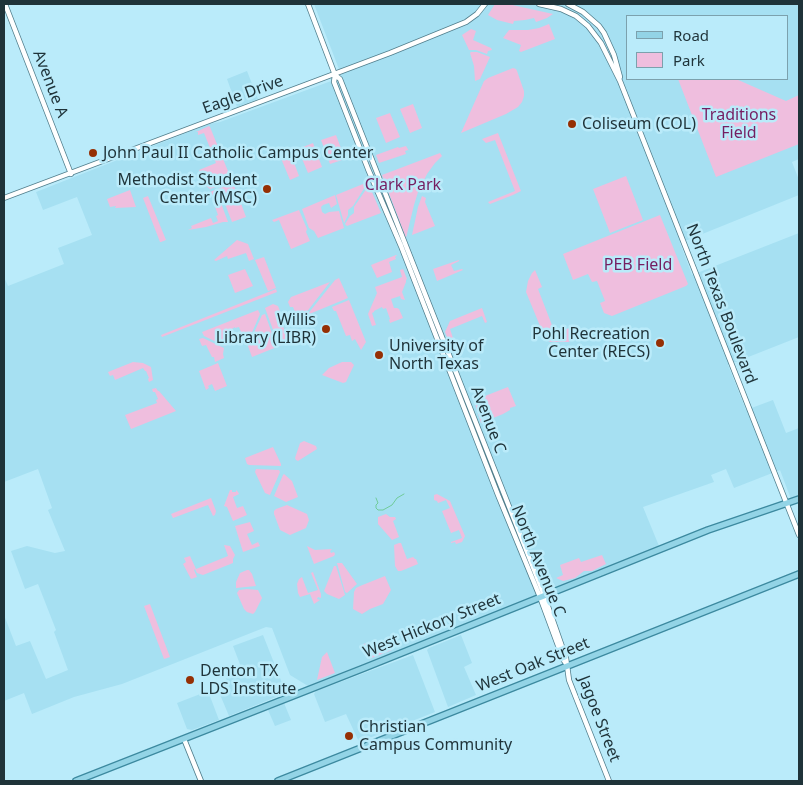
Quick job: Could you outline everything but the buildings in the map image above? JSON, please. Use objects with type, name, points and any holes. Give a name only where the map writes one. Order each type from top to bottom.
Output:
[{"type":"main road","name":"West Hickory Street","points":[[76,781],[708,530],[799,499]]},
{"type":"main road","name":"West Oak Street","points":[[278,781],[799,574]]},
{"type":"street","name":"Avenue A","points":[[4,4],[71,174]]},
{"type":"street","name":"Avenue C","points":[[308,4],[335,74],[340,79],[542,596]]},
{"type":"street","name":"Eagle Drive","points":[[4,198],[335,74],[466,22],[477,14],[484,4]]},
{"type":"street","name":"North Texas Boulevard","points":[[539,4],[561,9],[576,16],[588,26],[601,43],[620,81],[799,535]]},
{"type":"street","name":"North Texas Boulevard","points":[[568,4],[584,12],[604,33],[614,55],[620,81]]},
{"type":"street","name":"Avenue C","points":[[335,74],[334,82],[401,246],[486,465]]},
{"type":"street","name":"North Avenue C","points":[[486,465],[542,596],[567,666]]},
{"type":"street","name":"Jagoe Street","points":[[567,666],[569,680],[609,781]]},
{"type":"street","points":[[184,739],[201,781]]},
{"type":"shaded area","name":"University of North Texas","points":[[314,4],[799,4],[799,159],[792,162],[799,180],[799,195],[680,243],[692,275],[799,233],[799,337],[728,365],[746,410],[773,400],[786,433],[799,428],[799,495],[791,499],[780,470],[734,488],[726,469],[711,475],[714,482],[643,507],[659,546],[308,686],[290,675],[272,628],[266,627],[122,684],[74,697],[32,714],[24,693],[4,701],[4,615],[16,646],[30,641],[46,679],[68,670],[54,632],[56,630],[38,584],[25,589],[11,551],[27,546],[55,553],[65,551],[48,510],[52,508],[38,469],[4,482],[4,277],[8,286],[64,264],[58,248],[92,235],[77,197],[43,210],[36,192],[209,124],[220,122],[342,77]]},
{"type":"shaded area","points":[[247,71],[258,99],[237,107],[227,79]]},
{"type":"shaded area","points":[[263,635],[286,693],[229,716],[216,685],[227,681],[224,674],[241,667],[233,646]]},
{"type":"shaded area","points":[[461,635],[472,663],[464,667],[476,695],[448,707],[427,650]]},
{"type":"shaded area","points":[[413,655],[435,712],[359,742],[346,714],[325,722],[314,694],[316,691]]},
{"type":"shaded area","points":[[208,691],[219,720],[192,730],[187,729],[177,703]]},
{"type":"shaded area","points":[[284,703],[291,720],[275,726],[268,710]]},
{"type":"green space","points":[[495,4],[508,4],[553,14],[536,22],[534,18],[514,21],[513,24],[497,20],[488,15]]},
{"type":"green space","points":[[549,24],[555,39],[521,52],[519,51],[521,45],[503,38],[509,30],[528,30]]},
{"type":"green space","points":[[471,29],[476,31],[473,40],[492,50],[488,51],[487,54],[476,50],[469,50],[462,35]]},
{"type":"green space","points":[[477,52],[490,57],[480,79],[475,81],[474,66],[470,53]]},
{"type":"green space","points":[[513,68],[517,71],[524,91],[522,102],[518,107],[461,133],[484,81]]},
{"type":"green space","name":"Traditions Field","points":[[678,80],[738,80],[786,101],[799,95],[799,144],[716,177]]},
{"type":"green space","points":[[413,104],[422,128],[410,133],[400,109]]},
{"type":"green space","points":[[390,113],[400,137],[386,143],[376,118]]},
{"type":"green space","points":[[209,126],[232,181],[210,189],[205,185],[199,170],[216,163],[204,133],[198,135],[198,132],[196,132]]},
{"type":"green space","points":[[498,133],[521,191],[490,204],[488,202],[515,191],[495,140],[486,143],[482,139]]},
{"type":"green space","points":[[336,135],[345,159],[330,164],[321,140]]},
{"type":"green space","points":[[313,143],[322,167],[308,173],[298,149]]},
{"type":"green space","points":[[406,146],[409,151],[405,151],[406,154],[379,163],[376,155]]},
{"type":"green space","points":[[290,152],[299,176],[290,180],[280,156]]},
{"type":"green space","name":"Clark Park","points":[[440,153],[442,156],[427,174],[418,192],[406,238],[382,175]]},
{"type":"green space","points":[[626,176],[643,220],[610,233],[593,189]]},
{"type":"green space","points":[[368,182],[353,206],[348,210],[344,223],[336,195]]},
{"type":"green space","points":[[233,183],[238,196],[221,203],[228,222],[188,230],[192,228],[191,226],[211,218],[213,223],[218,221],[213,201],[215,199],[213,195],[211,196],[210,192]]},
{"type":"green space","points":[[369,185],[381,213],[347,226],[345,224],[354,213],[354,207]]},
{"type":"green space","points":[[130,190],[136,207],[110,207],[107,199]]},
{"type":"green space","points":[[335,195],[337,204],[331,208],[329,203],[323,205],[321,207],[322,212],[325,214],[339,211],[344,228],[318,238],[314,231],[309,228],[302,209]]},
{"type":"green space","points":[[148,196],[166,240],[161,242],[143,198]]},
{"type":"green space","points":[[422,196],[426,198],[425,202],[435,226],[412,235],[418,207]]},
{"type":"green space","points":[[239,198],[246,217],[232,222],[225,204]]},
{"type":"green space","points":[[299,210],[310,241],[291,249],[279,220],[274,222],[272,220]]},
{"type":"green space","name":"PEB Field","points":[[660,215],[688,284],[612,316],[604,313],[600,303],[605,301],[597,281],[592,282],[588,274],[573,280],[563,254]]},
{"type":"green space","points":[[237,240],[248,244],[254,259],[249,261],[246,253],[228,259],[227,256],[216,261],[214,260]]},
{"type":"green space","points":[[397,255],[396,259],[389,262],[392,272],[377,278],[371,265]]},
{"type":"green space","points":[[264,257],[276,288],[268,291],[255,260]]},
{"type":"green space","points":[[459,260],[451,265],[454,271],[463,270],[437,281],[433,269]]},
{"type":"green space","points":[[245,269],[253,286],[235,293],[228,275]]},
{"type":"green space","points":[[403,269],[407,279],[402,292],[405,300],[401,299],[400,296],[391,299],[394,308],[399,309],[403,318],[390,323],[386,308],[383,309],[382,307],[372,313],[376,325],[372,326],[368,314],[377,293],[375,287],[402,277],[400,270]]},
{"type":"green space","points":[[535,270],[542,287],[538,289],[555,333],[575,326],[576,332],[574,332],[573,340],[568,342],[551,342],[545,338],[526,292],[528,281]]},
{"type":"green space","points":[[339,278],[348,298],[307,315],[335,280]]},
{"type":"green space","points":[[330,282],[302,318],[298,319],[293,307],[290,307],[288,302],[291,297]]},
{"type":"green space","points":[[276,289],[277,292],[162,337],[161,335]]},
{"type":"green space","points":[[349,300],[366,342],[361,350],[355,339],[352,341],[350,335],[346,336],[336,311],[332,307]]},
{"type":"green space","points":[[273,304],[278,306],[280,311],[278,313],[289,342],[279,346],[265,308]]},
{"type":"green space","points":[[482,308],[487,322],[485,323],[482,316],[450,329],[454,341],[447,337],[445,332],[450,321]]},
{"type":"green space","points":[[258,310],[260,314],[250,337],[243,337],[239,327],[235,327],[227,332],[231,341],[225,346],[204,336],[202,332]]},
{"type":"green space","points":[[265,314],[277,347],[252,357],[248,346],[262,315]]},
{"type":"green space","points":[[203,338],[224,348],[224,358],[215,362],[206,345],[202,346],[199,339]]},
{"type":"green space","points":[[133,362],[143,363],[151,367],[153,380],[149,382],[146,371],[143,368],[115,380],[113,375],[110,376],[108,372]]},
{"type":"green space","points":[[342,362],[351,362],[354,365],[346,382],[343,383],[322,375],[329,368]]},
{"type":"green space","points":[[218,363],[227,386],[215,391],[212,384],[206,390],[199,371]]},
{"type":"green space","points":[[508,387],[516,406],[503,414],[481,423],[474,395],[483,392],[485,396]]},
{"type":"green space","points":[[156,388],[176,411],[131,429],[125,415],[157,403],[156,400],[158,399],[152,389]]},
{"type":"green space","points":[[304,441],[316,446],[317,449],[298,461],[295,458],[300,443]]},
{"type":"green space","points":[[273,447],[281,466],[247,464],[245,458]]},
{"type":"green space","points":[[256,469],[279,470],[280,472],[270,495],[265,493],[255,472]]},
{"type":"green space","points":[[284,474],[292,481],[298,497],[286,502],[274,496]]},
{"type":"green space","points":[[230,490],[238,492],[239,494],[233,497],[237,508],[243,506],[247,515],[233,521],[227,507],[224,506]]},
{"type":"green space","points":[[437,494],[450,501],[465,536],[462,542],[451,543],[462,538],[459,530],[451,533],[442,511],[450,508],[446,500],[438,503],[434,500],[434,495]]},
{"type":"green space","points":[[211,498],[216,511],[213,516],[208,505],[173,518],[171,514]]},
{"type":"green space","points":[[287,505],[307,514],[309,520],[306,528],[290,535],[280,530],[274,514],[276,509]]},
{"type":"green space","points":[[386,514],[396,519],[393,521],[399,537],[392,540],[378,524],[378,517]]},
{"type":"green space","points":[[250,522],[254,531],[247,534],[252,545],[258,542],[260,546],[243,552],[235,526]]},
{"type":"green space","points":[[401,543],[407,559],[413,557],[418,564],[398,571],[395,566],[394,545]]},
{"type":"green space","points":[[224,545],[230,546],[235,555],[233,563],[203,575],[197,573],[195,569],[197,577],[191,579],[183,564],[186,562],[184,558],[190,556],[196,569],[228,556]]},
{"type":"green space","points":[[307,546],[315,550],[332,549],[331,553],[334,552],[335,554],[314,564]]},
{"type":"green space","points":[[602,555],[606,564],[592,571],[584,571],[575,578],[563,581],[556,578],[563,575],[560,565],[579,558],[581,562]]},
{"type":"green space","points":[[337,563],[342,563],[357,584],[347,593],[345,592]]},
{"type":"green space","points":[[334,566],[336,566],[345,595],[339,599],[324,591]]},
{"type":"green space","points":[[247,570],[252,574],[256,586],[236,588],[236,582],[240,573]]},
{"type":"green space","points":[[313,572],[321,594],[321,598],[318,597],[317,599],[320,600],[314,604],[310,594],[300,597],[297,584],[302,577],[308,593],[318,590],[311,573]]},
{"type":"green space","points":[[385,576],[391,590],[383,604],[362,614],[353,609],[356,588]]},
{"type":"green space","points":[[239,590],[258,590],[262,598],[253,614],[244,609],[237,593]]},
{"type":"green space","points":[[150,604],[170,657],[164,659],[144,606]]},
{"type":"green space","points":[[388,642],[392,650],[369,659],[363,644],[368,643],[370,649]]},
{"type":"green space","points":[[327,652],[335,673],[317,680],[322,657]]},
{"type":"waterway","points":[[376,498],[378,503],[376,508],[383,510],[404,494]]},
{"type":"place","name":"Coliseum (COL)","points":[[572,124]]},
{"type":"place","name":"John Paul II Catholic Campus Center","points":[[93,153]]},
{"type":"place","name":"Methodist Student Center (MSC)","points":[[267,189]]},
{"type":"place","name":"Willis Library (LIBR)","points":[[326,329]]},
{"type":"place","name":"Pohl Recreation Center (RECS)","points":[[660,343]]},
{"type":"place","name":"University of North Texas","points":[[379,355]]},
{"type":"place","name":"Denton TX LDS Institute","points":[[190,680]]},
{"type":"place","name":"Christian Campus Community","points":[[349,736]]}]
